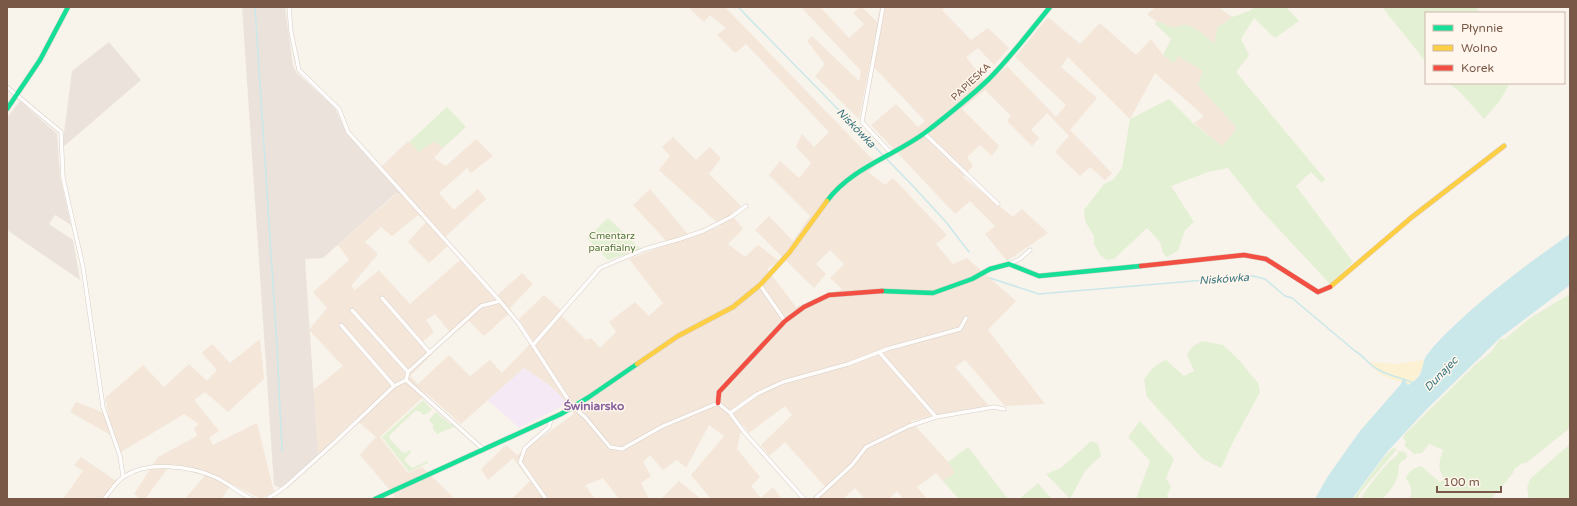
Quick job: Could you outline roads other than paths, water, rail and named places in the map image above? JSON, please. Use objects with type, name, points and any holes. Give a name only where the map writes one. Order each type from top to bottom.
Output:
[{"type":"street","points":[[7,109],[31,76],[56,33],[68,7]]},
{"type":"street","points":[[289,7],[291,32],[299,70],[339,108],[348,132],[500,300],[519,324],[573,407],[585,417],[610,447],[622,449],[663,426],[718,403]]},
{"type":"street","name":"PAPIESKA","points":[[375,499],[551,419],[573,407],[678,336],[733,307],[760,285],[789,253],[831,195],[846,181],[881,158],[924,133],[954,110],[990,78],[1050,7]]},
{"type":"street","points":[[881,8],[862,122],[890,153]]},
{"type":"street","points":[[7,87],[61,132],[63,178],[80,253],[103,407],[120,456],[123,476]]},
{"type":"street","points":[[924,133],[998,204]]},
{"type":"street","points":[[1009,264],[1039,276],[1244,255],[1266,259],[1318,292],[1329,288],[1428,204],[1504,146]]},
{"type":"street","points":[[533,345],[600,268],[645,249],[680,240],[731,217],[746,206]]},
{"type":"street","points":[[718,403],[719,392],[785,321],[804,307],[829,296],[878,291],[933,293],[990,269],[1020,260],[1030,250]]},
{"type":"street","points":[[760,285],[785,321]]},
{"type":"street","points":[[382,298],[430,353]]},
{"type":"street","points":[[267,499],[285,487],[325,452],[394,386],[406,380],[408,372],[481,306],[500,300]]},
{"type":"street","points":[[352,310],[408,372]]},
{"type":"street","points":[[730,413],[757,394],[783,382],[848,364],[879,352],[960,329],[966,318]]},
{"type":"street","points":[[341,325],[394,386]]},
{"type":"street","points":[[879,352],[936,417]]},
{"type":"street","points":[[406,380],[484,450]]},
{"type":"street","points":[[718,403],[730,413],[744,432],[804,499]]},
{"type":"street","points":[[815,499],[852,465],[866,447],[909,426],[936,417],[994,407],[1004,409]]},
{"type":"street","points":[[546,499],[520,462],[526,448],[549,427],[551,419]]},
{"type":"street","points":[[104,499],[123,476],[141,468],[153,466],[195,470],[215,477],[252,499]]},
{"type":"water","name":"Dunajec","points":[[1570,234],[1570,285],[1501,337],[1428,408],[1387,452],[1352,499],[1315,499],[1328,476],[1360,431],[1401,384],[1403,378],[1408,385],[1420,375],[1427,355],[1449,330],[1499,286]]},
{"type":"waterway","points":[[255,7],[277,346],[282,452]]},
{"type":"waterway","name":"Niskówka","points":[[738,7],[912,185],[946,222],[969,252]]},
{"type":"waterway","name":"Niskówka","points":[[990,278],[1039,294],[1253,276],[1265,279],[1285,296],[1292,298],[1374,367],[1413,383]]},
{"type":"district","name":"Świniarsko","points":[[594,406]]},
{"type":"park label","name":"Cmentarz parafialny","points":[[612,242]]}]
